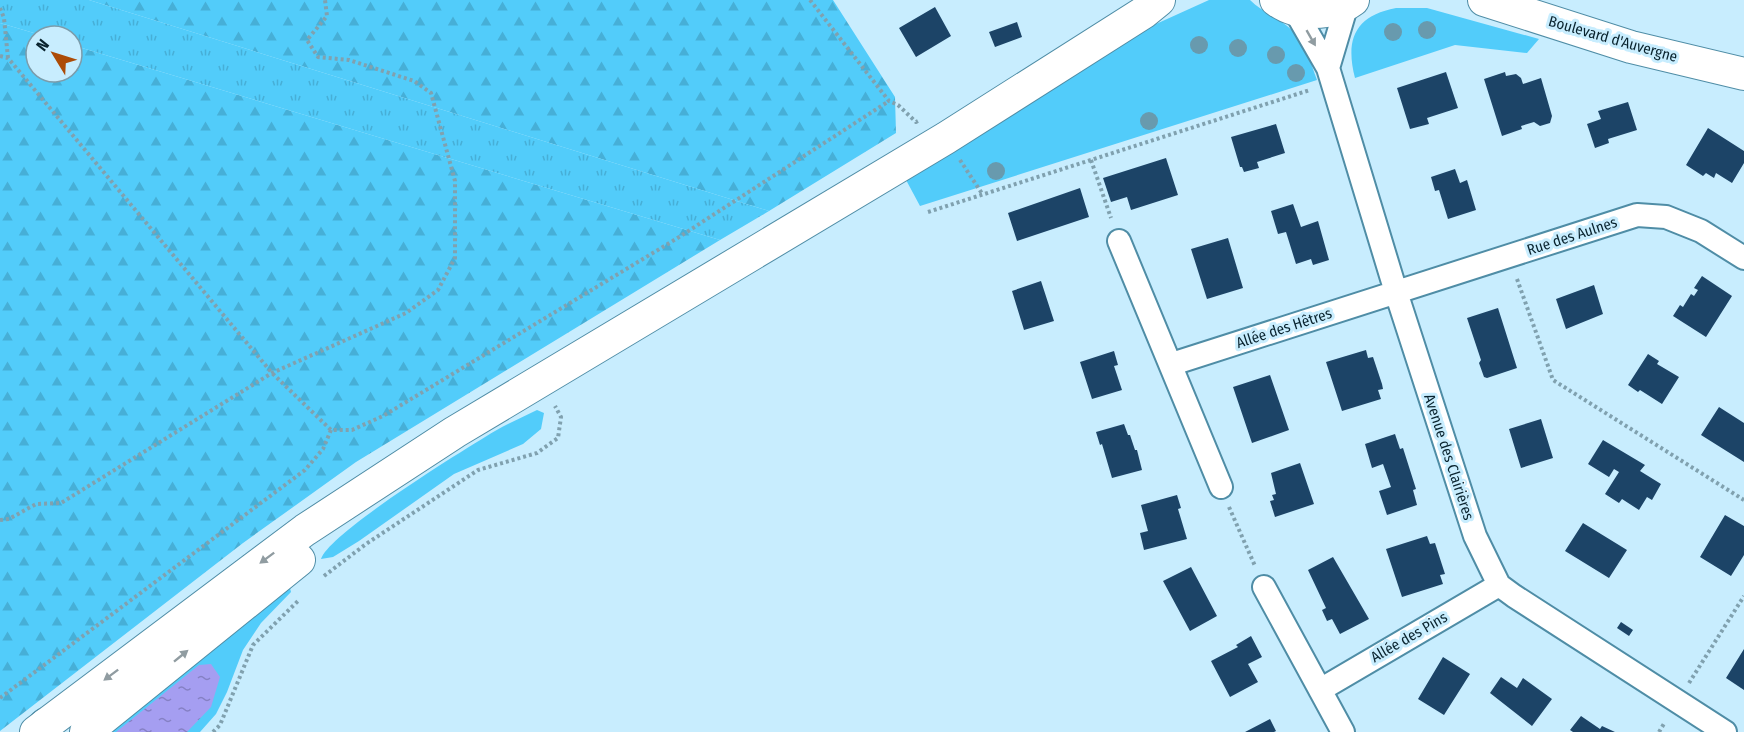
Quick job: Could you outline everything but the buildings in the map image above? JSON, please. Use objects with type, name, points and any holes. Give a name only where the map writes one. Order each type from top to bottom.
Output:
[{"type":"main road","points":[[41,730],[305,530],[455,432],[937,143],[1151,6],[1182,0]]},
{"type":"main road","name":"Boulevard d'Auvergne","points":[[1484,0],[1631,47],[1744,74]]},
{"type":"main road","points":[[1285,4],[1303,12],[1326,12],[1350,2]]},
{"type":"main road","points":[[86,732],[455,432]]},
{"type":"street","points":[[1329,68],[1350,2]]},
{"type":"street","name":"Avenue des Clairières","points":[[1285,4],[1329,68],[1396,292],[1474,536],[1499,585],[1725,732]]},
{"type":"street","name":"Rue des Aulnes","points":[[1396,292],[1637,215],[1666,217],[1701,231],[1744,258]]},
{"type":"street","points":[[1119,241],[1172,364],[1221,488]]},
{"type":"street","name":"Allée des Hêtres","points":[[1172,364],[1396,292]]},
{"type":"street","name":"Allée des Pins","points":[[1320,690],[1499,585]]},
{"type":"street","points":[[1264,587],[1343,732]]},
{"type":"path","points":[[0,520],[9,519],[36,504],[61,503],[272,373],[406,313],[438,290],[455,258],[455,181],[431,93],[414,81],[349,60],[318,57],[307,40],[327,16],[325,0]]},
{"type":"path","points":[[810,0],[889,101],[898,105],[916,122],[925,120]]},
{"type":"path","points":[[0,8],[4,18],[8,58],[272,373],[331,430],[352,430],[383,416],[676,239],[889,101]]},
{"type":"path","points":[[0,56],[8,58]]},
{"type":"path","points":[[928,212],[1317,88]]},
{"type":"path","points":[[955,153],[983,195]]},
{"type":"path","points":[[1090,160],[1119,241]]},
{"type":"path","points":[[1509,256],[1553,380],[1744,500]]},
{"type":"path","points":[[321,579],[366,544],[478,470],[537,453],[558,438],[561,417],[542,380]]},
{"type":"path","points":[[0,698],[305,470],[323,449],[331,430]]},
{"type":"path","points":[[1221,488],[1264,587]]},
{"type":"path","points":[[213,732],[220,725],[253,645],[304,595]]},
{"type":"path","points":[[1659,732],[1744,596]]},
{"type":"green space","points":[[0,0],[89,0],[769,211],[720,240],[84,49],[84,24],[24,24],[24,30],[0,23]]},
{"type":"green space","points":[[89,0],[833,0],[895,97],[896,133],[769,211]]},
{"type":"green space","points":[[1209,0],[1250,0],[1285,24],[1303,44],[1317,80],[920,206],[905,178],[1156,24]]},
{"type":"green space","points":[[1396,8],[1427,8],[1539,39],[1527,53],[1455,45],[1355,78],[1351,52],[1356,31],[1371,17]]},
{"type":"green space","points":[[0,23],[24,30],[24,84],[84,84],[84,49],[720,240],[356,462],[243,543],[0,731]]},
{"type":"green space","points":[[537,410],[544,413],[541,429],[523,444],[454,474],[359,541],[333,557],[321,559],[330,546],[372,511],[495,431]]},
{"type":"green space","points":[[289,584],[291,592],[261,623],[243,650],[216,714],[200,732],[98,732]]},
{"type":"water","points":[[211,664],[220,677],[211,707],[187,732],[116,732],[199,665]]}]
